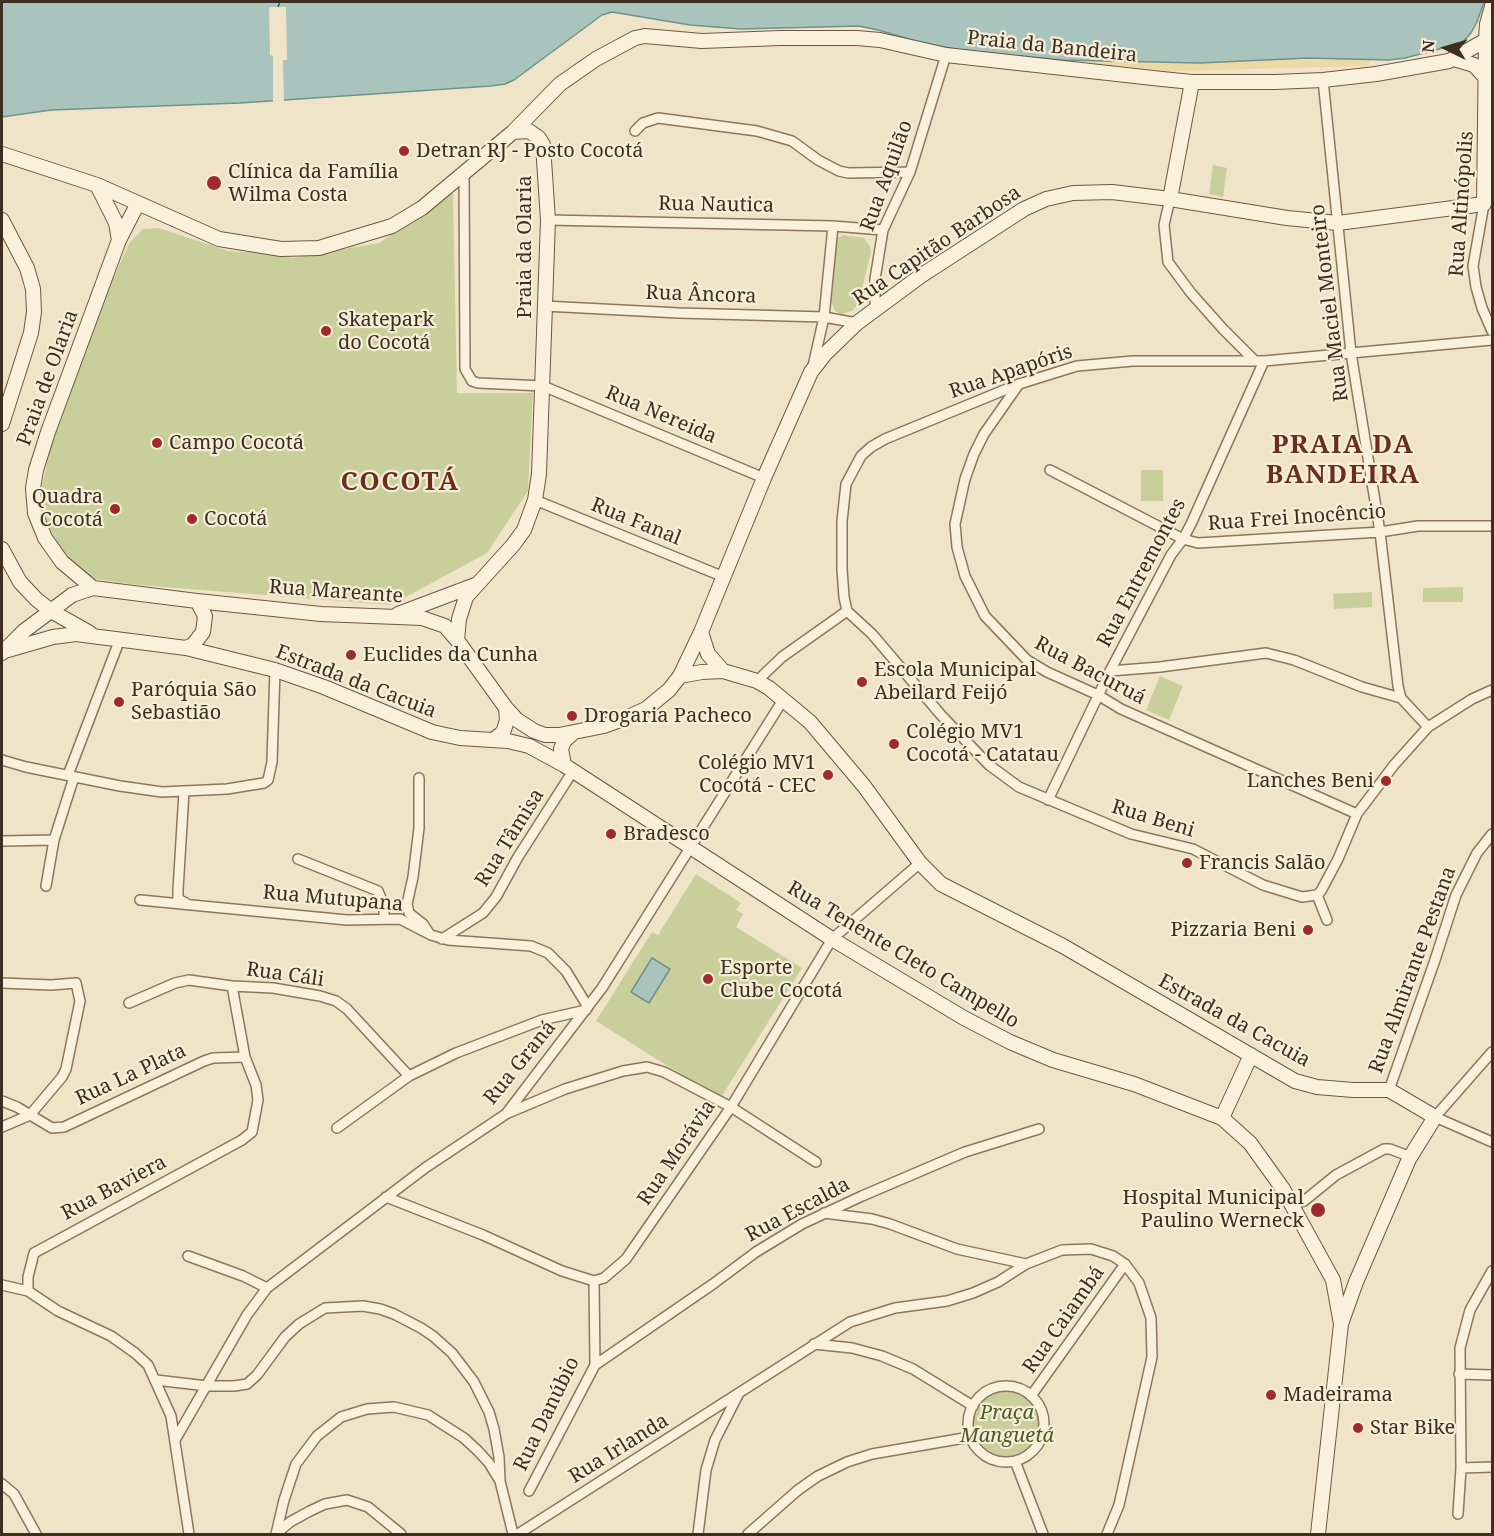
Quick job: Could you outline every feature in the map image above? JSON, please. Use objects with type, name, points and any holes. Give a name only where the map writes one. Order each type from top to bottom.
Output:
[{"type":"main road","name":"Rua Altinópolis","points":[[1484,204],[1486,40],[1492,6]]},
{"type":"main road","name":"Praia da Bandeira","points":[[513,132],[560,84],[612,49],[635,38],[645,36],[702,41],[835,37],[880,40],[946,55],[1192,82],[1323,80],[1376,74],[1454,59],[1486,40]]},
{"type":"main road","points":[[1454,59],[1474,65],[1487,79]]},
{"type":"main road","points":[[1170,199],[1192,82]]},
{"type":"main road","name":"Praia da Olaria","points":[[458,640],[462,606],[475,585],[524,530],[535,500],[542,448],[548,220],[543,145],[539,138],[529,131],[513,132]]},
{"type":"main road","points":[[3,154],[97,185],[219,239],[281,249],[319,248],[392,226],[422,208],[513,132]]},
{"type":"main road","points":[[97,185],[117,223],[119,240]]},
{"type":"main road","name":"Rua Capitão Barbosa","points":[[573,733],[604,726],[646,709],[669,690],[680,676],[701,632],[764,478],[811,372],[825,354],[857,323],[922,275],[1024,209],[1046,199],[1073,193],[1112,192],[1287,218],[1338,223],[1484,204]]},
{"type":"main road","name":"Praia de Olaria","points":[[93,588],[62,562],[45,538],[35,513],[33,488],[48,432],[119,240],[138,203]]},
{"type":"main road","points":[[2,220],[27,267],[33,289],[34,312],[31,333],[2,424]]},
{"type":"main road","points":[[2,549],[20,582],[51,611],[94,635]]},
{"type":"main road","name":"Praia da Olaria","points":[[395,615],[475,585]]},
{"type":"main road","points":[[2,653],[24,631],[72,595],[93,588]]},
{"type":"main road","name":"Rua Mareante","points":[[93,588],[329,614],[395,615],[438,622],[458,640],[517,720],[534,731],[559,735],[573,733]]},
{"type":"main road","points":[[186,648],[199,639],[203,632],[205,615],[197,601]]},
{"type":"main road","points":[[701,632],[708,654],[723,671]]},
{"type":"main road","points":[[2,653],[59,636],[94,635]]},
{"type":"main road","name":"Estrada da Cacuia","points":[[94,635],[186,648],[275,670],[324,687],[432,732],[460,738],[493,740],[529,746],[568,768]]},
{"type":"main road","name":"Estrada da Cacuia","points":[[680,676],[723,671],[757,681],[783,700],[810,722],[864,786],[920,863],[941,884],[1063,946],[1295,1081],[1317,1088],[1389,1090]]},
{"type":"main road","points":[[493,740],[504,730],[507,708]]},
{"type":"main road","points":[[568,768],[561,749],[564,741],[573,733]]},
{"type":"main road","name":"Rua Tenente Cleto Campello","points":[[568,768],[832,939],[964,1018],[1010,1042],[1053,1060],[1134,1084],[1222,1118],[1250,1143],[1283,1189],[1333,1280],[1341,1324]]},
{"type":"main road","points":[[1222,1118],[1251,1055]]},
{"type":"main road","points":[[1318,1534],[1341,1324],[1356,1282],[1411,1156],[1435,1117],[1389,1090]]},
{"type":"main road","points":[[1333,1280],[1345,1285],[1356,1282]]},
{"type":"street","name":"Rua Aquilão","points":[[874,312],[883,230],[910,172],[946,55]]},
{"type":"street","name":"Rua Maciel Monteiro","points":[[1323,80],[1351,353],[1380,532],[1401,698]]},
{"type":"street","points":[[634,131],[643,123],[658,118],[748,129],[774,134],[792,141],[818,160],[839,171],[848,173],[910,172]]},
{"type":"street","points":[[464,173],[464,323],[467,376],[478,383],[543,386]]},
{"type":"street","points":[[1170,199],[1164,225],[1168,262],[1191,293],[1223,329],[1259,360]]},
{"type":"street","name":"Rua Altinópolis","points":[[1484,204],[1473,266],[1482,308],[1492,331]]},
{"type":"street","name":"Rua Nautica","points":[[548,220],[833,226],[883,230]]},
{"type":"street","points":[[811,372],[824,317],[833,226]]},
{"type":"street","name":"Rua Âncora","points":[[544,306],[824,317],[857,323]]},
{"type":"street","name":"Rua Apapóris","points":[[847,610],[842,569],[842,521],[846,484],[861,456],[885,439],[1019,384],[1077,366],[1133,361],[1259,360],[1492,340]]},
{"type":"street","name":"Rua Entremontes","points":[[1048,800],[1110,671],[1171,555],[1183,539],[1259,360]]},
{"type":"street","name":"Rua Bacuruá","points":[[1019,384],[984,435],[968,471],[955,524],[957,547],[965,576],[985,616],[1005,640],[1027,660],[1140,718],[1357,814]]},
{"type":"street","name":"Rua Nereida","points":[[543,386],[764,478]]},
{"type":"street","name":"Rua Frei Inocêncio","points":[[1050,470],[1183,539],[1198,543],[1217,544],[1380,532],[1418,526],[1492,526]]},
{"type":"street","name":"Rua Fanal","points":[[535,500],[724,577]]},
{"type":"street","points":[[757,681],[782,657],[847,610]]},
{"type":"street","name":"Rua Beni","points":[[847,610],[872,634],[941,715],[989,765],[1019,787],[1131,834],[1192,849],[1276,890],[1302,897],[1317,895]]},
{"type":"street","points":[[46,886],[54,840],[71,776],[120,639]]},
{"type":"street","points":[[1110,671],[1266,653],[1294,660],[1362,687],[1401,698],[1428,727]]},
{"type":"street","points":[[2,760],[26,767],[143,790],[184,792],[258,785],[268,780],[272,762],[275,670]]},
{"type":"street","points":[[1327,920],[1317,895],[1338,859],[1357,814],[1382,780],[1428,727],[1472,699],[1492,690]]},
{"type":"street","name":"Rua Graná","points":[[175,1440],[247,1315],[267,1288],[425,1168],[506,1114],[587,1009],[783,700]]},
{"type":"street","name":"Rua Tâmisa","points":[[442,939],[483,913],[496,897],[568,768]]},
{"type":"street","points":[[419,778],[419,828],[407,904],[409,913],[423,924],[431,935]]},
{"type":"street","points":[[184,792],[177,890],[178,899],[186,903]]},
{"type":"street","name":"Rua Almirante Pestana","points":[[1389,1090],[1456,895],[1477,853],[1492,834]]},
{"type":"street","points":[[2,841],[54,840]]},
{"type":"street","points":[[298,859],[378,891],[384,905],[384,919]]},
{"type":"street","name":"Rua Morávia","points":[[594,1281],[604,1278],[626,1259],[731,1107],[832,939],[920,863]]},
{"type":"street","name":"Rua Mutupana","points":[[140,900],[347,920],[400,920],[442,939],[531,946],[544,951],[566,971],[587,1009]]},
{"type":"street","name":"Rua Cáli","points":[[129,1003],[175,983],[189,980],[232,986],[273,988],[320,996],[336,1001],[358,1019],[409,1076]]},
{"type":"street","points":[[2,983],[51,985],[76,983],[80,1001],[66,1069],[62,1077],[33,1118],[2,1127]]},
{"type":"street","name":"Rua Baviera","points":[[28,1291],[28,1277],[34,1253],[242,1140],[252,1132],[258,1100],[256,1085],[245,1058],[232,986]]},
{"type":"street","points":[[337,1128],[409,1076],[456,1053],[542,1020],[587,1009]]},
{"type":"street","points":[[1492,1052],[1435,1117],[1492,1142]]},
{"type":"street","name":"Rua La Plata","points":[[2,1101],[52,1128],[64,1127],[204,1061],[232,1057],[245,1058]]},
{"type":"street","points":[[506,1114],[565,1089],[622,1071],[647,1067],[664,1072],[731,1107],[816,1162]]},
{"type":"street","name":"Rua Escalda","points":[[596,1365],[756,1252],[802,1224],[965,1152],[1039,1129]]},
{"type":"street","points":[[1291,1205],[1304,1201],[1336,1175],[1384,1149],[1411,1156]]},
{"type":"street","points":[[386,1197],[483,1235],[562,1271],[594,1281]]},
{"type":"street","points":[[824,1214],[872,1219],[957,1249],[1026,1264]]},
{"type":"street","name":"Rua Irlanda","points":[[514,1532],[740,1393],[850,1322],[895,1308],[947,1301],[973,1293],[998,1282],[1026,1264],[1062,1250],[1091,1249],[1113,1256],[1125,1264]]},
{"type":"street","points":[[188,1256],[243,1276],[267,1288]]},
{"type":"street","points":[[1107,1534],[1119,1505],[1152,1357],[1150,1318],[1139,1283],[1125,1264]]},
{"type":"street","name":"Rua Caiambá","points":[[1031,1396],[1125,1264]]},
{"type":"street","points":[[1458,1514],[1461,1468],[1460,1348],[1470,1310],[1492,1270]]},
{"type":"street","name":"Rua Danúbio","points":[[529,1491],[596,1365],[594,1281]]},
{"type":"street","points":[[2,1285],[28,1291],[58,1311],[111,1336],[148,1365],[171,1416],[189,1534]]},
{"type":"street","points":[[156,1380],[207,1386],[247,1384],[257,1376],[292,1331],[325,1308],[363,1306],[394,1314],[433,1336],[452,1353],[474,1382],[489,1412],[494,1429],[499,1456],[500,1481],[514,1532]]},
{"type":"street","points":[[814,1344],[852,1348],[882,1356],[913,1369],[973,1406]]},
{"type":"street","points":[[1459,1374],[1492,1375]]},
{"type":"street","points":[[1011,1386],[1031,1396],[1039,1405],[1044,1428],[1035,1449],[1026,1457],[1015,1461],[993,1460],[983,1455],[970,1437],[969,1416],[980,1397],[989,1390],[1011,1386]]},
{"type":"street","points":[[698,1534],[706,1470],[715,1440],[740,1393]]},
{"type":"street","points":[[276,1534],[290,1479],[306,1449],[329,1425],[358,1411],[394,1407],[428,1415],[464,1438],[489,1463],[500,1481]]},
{"type":"street","points":[[748,1534],[798,1490],[818,1476],[847,1462],[872,1454],[970,1437]]},
{"type":"street","points":[[1015,1461],[1043,1534]]},
{"type":"street","points":[[1461,1468],[1492,1467]]},
{"type":"street","points":[[2,1484],[14,1494],[36,1534]]},
{"type":"street","points":[[276,1534],[290,1522],[310,1511],[325,1504],[347,1500],[368,1507],[401,1534]]},
{"type":"green space","points":[[1213,165],[1227,168],[1223,197],[1209,194]]},
{"type":"green space","points":[[453,193],[457,393],[533,393],[528,491],[487,553],[391,605],[139,585],[94,579],[60,550],[43,513],[42,486],[53,435],[113,278],[130,242],[143,229],[159,228],[228,251],[293,258],[379,243]]},
{"type":"green space","points":[[843,235],[864,238],[870,246],[871,253],[858,304],[852,311],[841,314],[835,311],[830,299],[833,247],[836,239]]},
{"type":"green space","points":[[1141,470],[1163,470],[1163,501],[1141,501]]},
{"type":"green space","points":[[1463,587],[1463,602],[1423,602],[1423,588]]},
{"type":"green space","points":[[1372,592],[1372,607],[1334,609],[1333,594]]},
{"type":"green space","points":[[1160,676],[1183,686],[1169,720],[1146,710]]},
{"type":"green space","name":"Esporte Clube Cocotá","points":[[696,874],[741,903],[736,910],[743,914],[736,927],[802,968],[720,1099],[596,1021],[652,932],[658,935]]},
{"type":"green space","name":"Praça Manguetá","points":[[1000,1390],[1014,1390],[1026,1395],[1036,1405],[1041,1424],[1036,1443],[1026,1453],[1014,1458],[1000,1458],[988,1453],[978,1443],[973,1431],[973,1417],[978,1405],[988,1395]]},
{"type":"sand","points":[[1373,54],[1368,66],[1170,71],[1089,63],[1090,57]]},
{"type":"water","points":[[2,2],[1484,2],[1477,22],[1462,43],[1405,58],[1389,60],[1308,58],[1200,63],[1061,60],[960,50],[859,26],[741,29],[690,25],[612,12],[602,15],[514,80],[505,84],[240,103],[51,110],[2,117]]},
{"type":"water","points":[[652,958],[670,969],[649,1003],[631,992]]},
{"type":"pier","points":[[269,7],[286,7],[287,60],[283,60],[284,102],[273,103],[273,56],[270,55]]},
{"type":"ferry route","points":[[278,7],[280,2]]},
{"type":"place","name":"Detran RJ - Posto Cocotá","points":[[404,151]]},
{"type":"place","name":"Clínica da Família Wilma Costa","points":[[214,183]]},
{"type":"place","name":"Skatepark do Cocotá","points":[[326,331]]},
{"type":"place","name":"Campo Cocotá","points":[[157,443]]},
{"type":"place","name":"Quadra Cocotá","points":[[115,509]]},
{"type":"place","name":"Cocotá","points":[[192,519]]},
{"type":"place","name":"Euclides da Cunha","points":[[351,655]]},
{"type":"place","name":"Escola Municipal Abeilard Feijó","points":[[862,682]]},
{"type":"place","name":"Paróquia São Sebastião","points":[[119,702]]},
{"type":"place","name":"Drogaria Pacheco","points":[[572,716]]},
{"type":"place","name":"Colégio MV1 Cocotá - Catatau","points":[[894,744]]},
{"type":"place","name":"Colégio MV1 Cocotá - CEC","points":[[828,775]]},
{"type":"place","name":"Lanches Beni","points":[[1386,781]]},
{"type":"place","name":"Bradesco","points":[[611,834]]},
{"type":"place","name":"Francis Salão","points":[[1187,863]]},
{"type":"place","name":"Pizzaria Beni","points":[[1308,930]]},
{"type":"place","name":"Esporte Clube Cocotá","points":[[708,979]]},
{"type":"place","name":"Hospital Municipal Paulino Werneck","points":[[1318,1210]]},
{"type":"place","name":"Madeirama","points":[[1271,1395]]},
{"type":"place","name":"Star Bike","points":[[1358,1428]]},
{"type":"district","name":"PRAIA DA BANDEIRA","points":[[1343,460]]},
{"type":"district","name":"COCOTÁ","points":[[400,483]]}]
